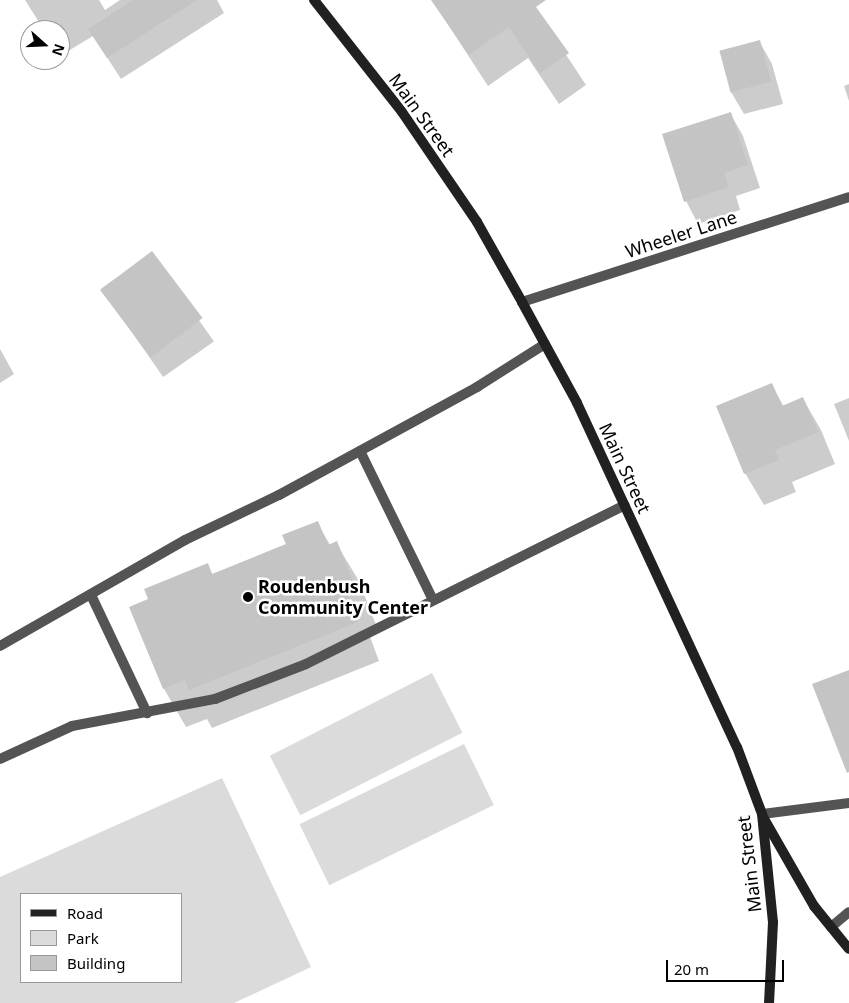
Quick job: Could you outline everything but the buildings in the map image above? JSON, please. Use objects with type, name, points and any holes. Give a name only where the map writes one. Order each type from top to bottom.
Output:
[{"type":"main road","name":"Main Street","points":[[314,0],[402,112],[477,222],[545,344],[625,505],[737,747],[762,814],[773,922],[769,1003]]},
{"type":"main road","points":[[762,814],[814,906],[849,949]]},
{"type":"street","name":"Wheeler Lane","points":[[522,302],[849,197]]},
{"type":"street","points":[[0,646],[185,540],[360,451],[477,387],[545,344]]},
{"type":"street","points":[[360,451],[433,600]]},
{"type":"street","points":[[0,758],[72,726],[215,699],[306,664],[625,505]]},
{"type":"street","points":[[91,595],[147,713]]},
{"type":"street","points":[[762,814],[849,803]]},
{"type":"street","points":[[831,927],[849,912]]},
{"type":"green space","points":[[432,673],[462,733],[300,815],[270,756]]},
{"type":"green space","points":[[464,744],[494,805],[329,885],[300,824]]},
{"type":"green space","points":[[222,778],[311,967],[234,1003],[0,1003],[0,877]]},
{"type":"place","name":"Roudenbush Community Center","points":[[248,597]]}]
